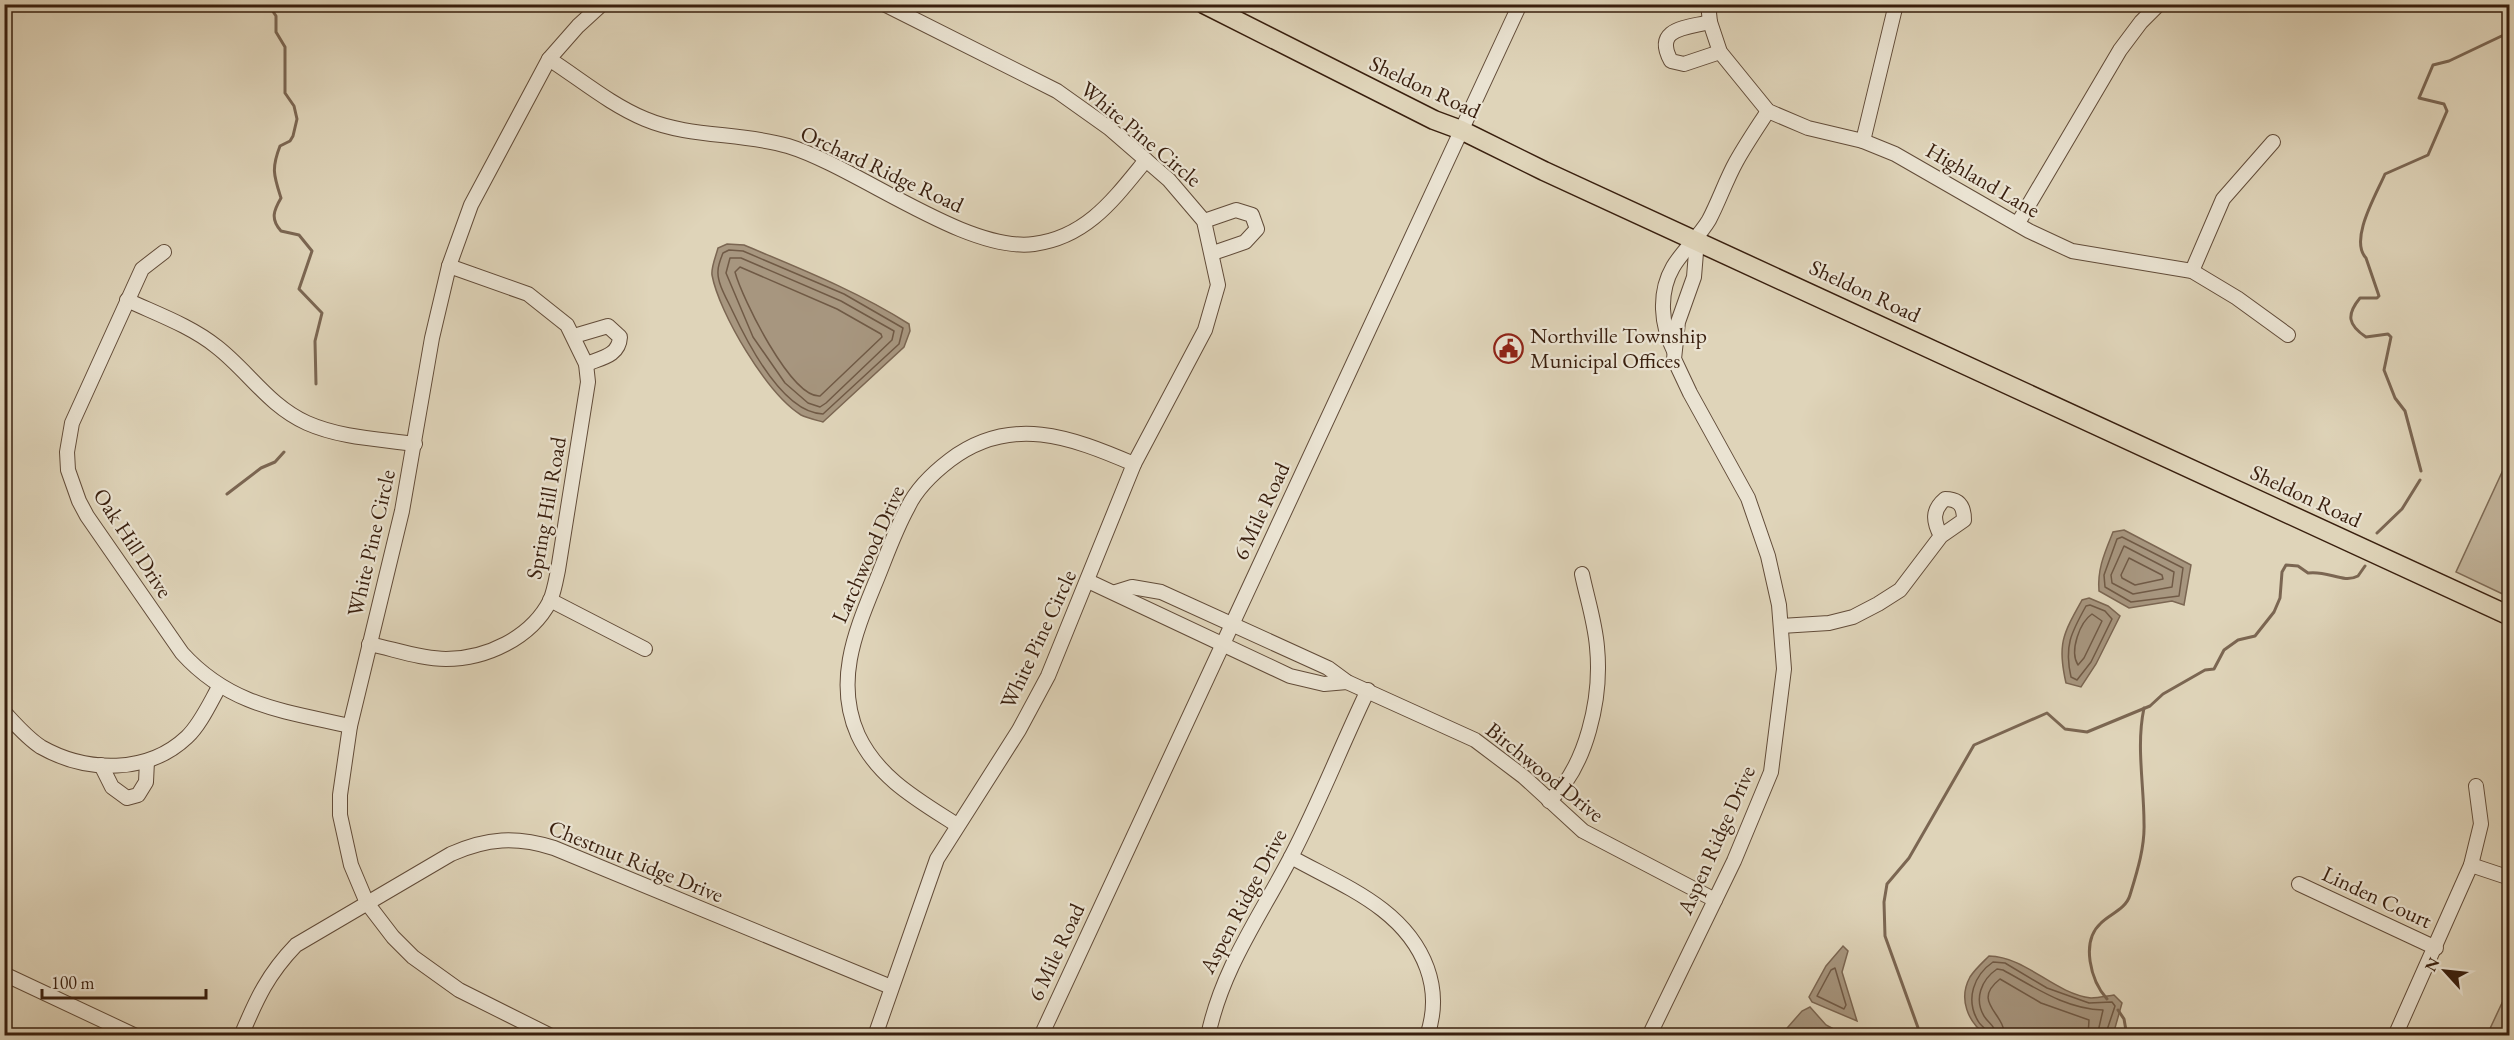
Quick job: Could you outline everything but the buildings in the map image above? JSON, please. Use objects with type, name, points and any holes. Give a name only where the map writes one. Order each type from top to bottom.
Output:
[{"type":"main road","name":"Sheldon Road","points":[[1204,4],[1434,120],[1461,130],[2510,616]]},
{"type":"street","name":"White Pine Circle","points":[[551,1035],[465,993],[412,957],[393,937],[367,903],[351,865],[340,815],[340,795],[350,726],[402,511],[432,338],[449,266],[471,205],[549,59],[578,26],[602,4]]},
{"type":"street","name":"White Pine Circle","points":[[875,1035],[937,858],[1035,702],[1088,581],[1134,464],[1205,330],[1218,285],[1213,252],[1204,221],[1188,198],[1146,160],[1091,114],[1065,96],[884,4]]},
{"type":"street","name":"6 Mile Road","points":[[1041,1035],[1520,4]]},
{"type":"street","name":"Highland Lane","points":[[1708,4],[1710,22],[1720,52],[1768,111],[1808,128],[1863,141],[1895,154],[2018,224],[2072,251],[2192,271],[2237,298],[2288,335]]},
{"type":"street","points":[[1863,141],[1896,4]]},
{"type":"street","points":[[2018,224],[2120,50],[2141,22],[2159,4]]},
{"type":"street","points":[[1710,22],[1672,32],[1665,40],[1665,50],[1671,61],[1684,63],[1720,52]]},
{"type":"street","name":"Orchard Ridge Road","points":[[549,59],[644,119],[687,131],[787,146],[815,156],[971,234],[1002,244],[1031,244],[1059,239],[1083,228],[1104,210],[1146,160]]},
{"type":"street","points":[[1697,240],[1736,163],[1768,111]]},
{"type":"street","points":[[2192,271],[2223,199],[2273,142]]},
{"type":"street","name":"White Pine Circle","points":[[1204,221],[1236,210],[1252,215],[1257,229],[1245,243],[1213,252]]},
{"type":"street","name":"Aspen Ridge Drive","points":[[1674,351],[1678,322],[1694,277],[1697,240]]},
{"type":"street","name":"Aspen Ridge Drive","points":[[1649,1035],[1754,818],[1772,772],[1784,669],[1779,605],[1768,556],[1748,498],[1678,370],[1674,351],[1665,333],[1663,304],[1674,267],[1697,240]]},
{"type":"street","name":"Oak Hill Drive","points":[[164,252],[142,269],[72,423],[68,470],[79,501],[162,624],[192,663],[219,687],[263,705],[350,726]]},
{"type":"street","name":"Spring Hill Road","points":[[369,644],[437,658],[465,658],[486,652],[516,638],[532,625],[550,600],[558,570],[588,382],[586,364],[567,325],[528,294],[449,266]]},
{"type":"street","points":[[127,300],[198,334],[216,346],[272,401],[306,422],[344,435],[415,444]]},
{"type":"street","points":[[574,336],[609,326],[620,337],[620,346],[613,353],[586,364]]},
{"type":"street","name":"Larchwood Drive","points":[[957,825],[905,791],[884,773],[858,733],[849,698],[847,675],[852,642],[908,507],[925,483],[958,455],[974,446],[1005,435],[1055,435],[1081,442],[1134,464]]},
{"type":"street","points":[[1781,626],[1828,623],[1853,617],[1878,604],[1900,590],[1941,536]]},
{"type":"street","points":[[1549,801],[1560,791],[1574,767],[1586,735],[1593,705],[1597,648],[1582,574]]},
{"type":"street","name":"Birchwood Drive","points":[[1088,581],[1116,592],[1127,601],[1290,676],[1324,684],[1347,682]]},
{"type":"street","points":[[1116,592],[1132,587],[1161,592],[1232,625]]},
{"type":"street","points":[[550,600],[645,649]]},
{"type":"street","name":"Birchwood Drive","points":[[1232,625],[1328,668],[1347,682],[1475,740],[1524,777],[1583,831],[1602,843],[1715,900]]},
{"type":"street","points":[[4,712],[42,747],[73,760],[101,765],[137,765],[165,753],[189,736],[219,687]]},
{"type":"street","name":"Aspen Ridge Drive","points":[[1208,1035],[1216,1003],[1229,971],[1246,935],[1291,857],[1368,690]]},
{"type":"street","points":[[101,765],[112,787],[127,798],[138,795],[146,782],[147,761]]},
{"type":"street","points":[[2396,1035],[2471,865],[2481,824],[2476,786]]},
{"type":"street","name":"Chestnut Ridge Drive","points":[[241,1035],[260,989],[276,966],[296,945],[471,845],[488,840],[518,839],[554,848],[891,987]]},
{"type":"street","points":[[1291,857],[1374,903],[1393,916],[1408,932],[1419,949],[1432,983],[1434,1006],[1427,1035]]},
{"type":"street","points":[[2471,865],[2510,878]]},
{"type":"street","name":"Linden Court","points":[[2299,884],[2436,948]]},
{"type":"street","points":[[4,974],[136,1035]]},
{"type":"shaded area","points":[[2509,457],[2509,597],[2456,572]]},
{"type":"shaded area","points":[[2509,988],[2509,1035],[2487,1035]]},
{"type":"water","points":[[727,244],[744,245],[828,281],[889,312],[909,324],[910,331],[904,347],[823,422],[801,415],[774,390],[760,371],[746,351],[724,310],[716,291],[712,272],[718,248]]},
{"type":"water","points":[[2124,530],[2191,565],[2184,605],[2172,601],[2129,608],[2099,591],[2100,568],[2113,532]]},
{"type":"water","points":[[2089,598],[2108,606],[2120,616],[2096,664],[2081,687],[2066,683],[2062,649],[2066,631],[2075,612],[2082,600]]},
{"type":"water","points":[[1843,946],[1848,951],[1842,972],[1857,1021],[1812,1002],[1809,997],[1826,966]]},
{"type":"water","points":[[1989,956],[2016,962],[2077,995],[2091,998],[2114,995],[2122,1003],[2115,1028],[2109,1035],[1986,1035],[1970,1017],[1965,994],[1970,977]]},
{"type":"water","points":[[1810,1007],[1826,1025],[1845,1035],[1781,1035],[1802,1011]]},
{"type":"waterway","points":[[268,4],[276,16],[276,32],[285,47],[285,93],[294,106],[297,119],[293,136],[290,141],[280,146],[275,161],[275,178],[281,198],[274,218],[281,231],[299,235],[312,251],[299,289],[322,313],[315,341],[316,384]]},
{"type":"waterway","points":[[2421,471],[2405,411],[2395,398],[2384,370],[2391,337],[2388,334],[2366,337],[2352,324],[2352,310],[2360,298],[2379,296],[2362,250],[2362,229],[2385,174],[2428,155],[2447,111],[2444,104],[2419,98],[2433,65],[2449,61],[2510,32]]},
{"type":"waterway","points":[[227,494],[261,468],[275,462],[284,452]]},
{"type":"waterway","points":[[2377,533],[2402,509],[2420,480]]},
{"type":"waterway","points":[[1921,1036],[1885,936],[1884,902],[1887,884],[1909,858],[1974,745],[2047,713],[2065,729],[2087,732],[2150,706],[2163,694],[2205,670],[2214,669],[2224,650],[2238,640],[2255,636],[2274,612],[2280,598],[2282,572],[2286,565],[2298,566],[2308,573],[2322,573],[2341,578],[2358,576],[2365,566]]},
{"type":"waterway","points":[[2107,999],[2096,982],[2089,951],[2091,940],[2101,923],[2128,900],[2140,859],[2144,832],[2140,751],[2144,708]]},
{"type":"waterway","points":[[2118,1010],[2124,1019],[2127,1036]]},
{"type":"place","name":"Northville Township Municipal Offices","points":[[1509,348]]}]
